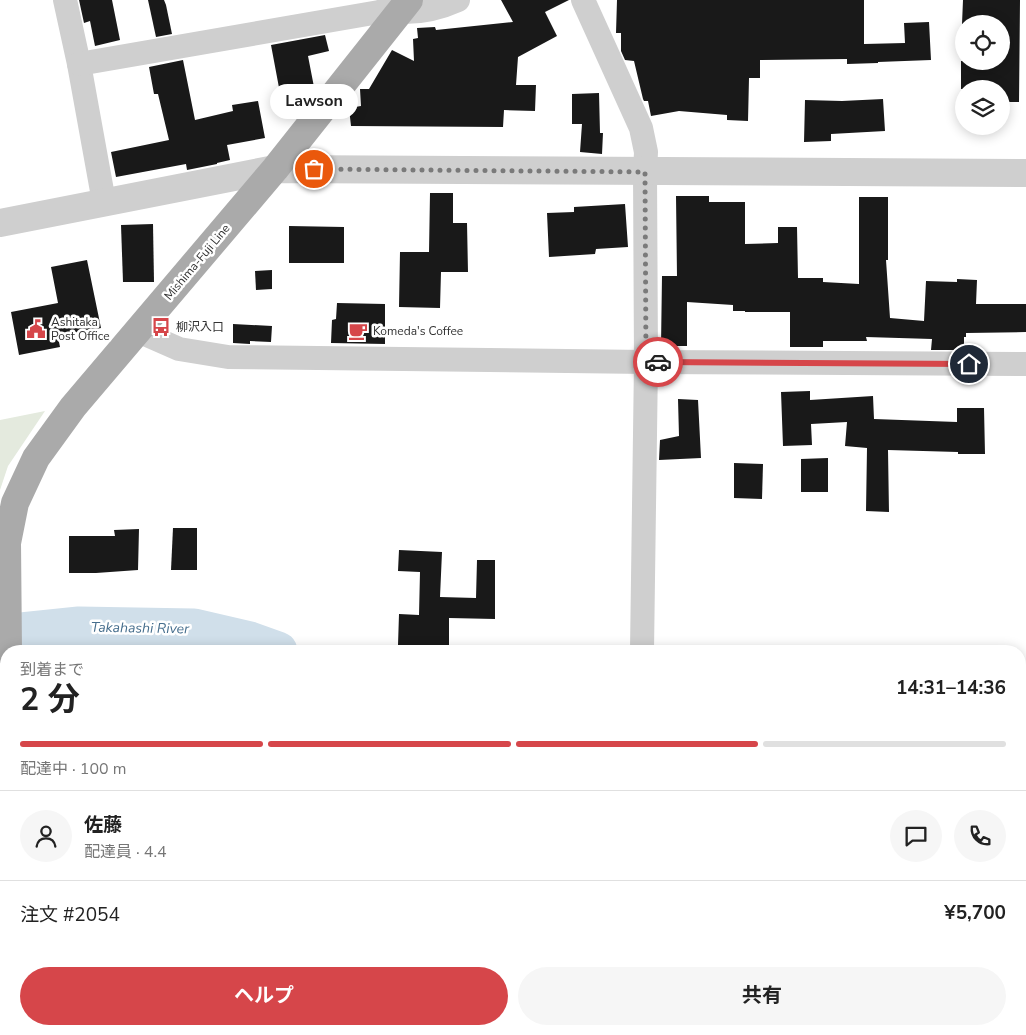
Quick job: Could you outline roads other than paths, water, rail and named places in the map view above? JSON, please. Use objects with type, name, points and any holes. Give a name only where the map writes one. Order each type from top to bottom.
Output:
[{"type":"main road","name":"Mishima-Fuji Line","points":[[8,645],[5,594],[7,543],[15,503],[36,458],[73,407],[276,169],[392,6]]},
{"type":"street","points":[[65,0],[79,64],[104,202]]},
{"type":"street","points":[[79,64],[392,6],[418,13],[445,6],[458,0]]},
{"type":"street","points":[[583,0],[642,128],[646,152],[646,362],[642,645]]},
{"type":"street","points":[[0,223],[276,169],[1026,173]]},
{"type":"street","points":[[138,331],[180,349],[228,357],[1026,364]]},
{"type":"waterway","name":"Takahashi River","points":[[0,634],[79,626],[194,628],[261,645]]},
{"type":"place","name":"Lawson","points":[[314,169]]},
{"type":"place","name":"柳沢入口","points":[[161,327]]},
{"type":"place","name":"Ashitaka Post Office","points":[[36,329]]},
{"type":"place","name":"Komeda's Coffee","points":[[358,331]]}]
